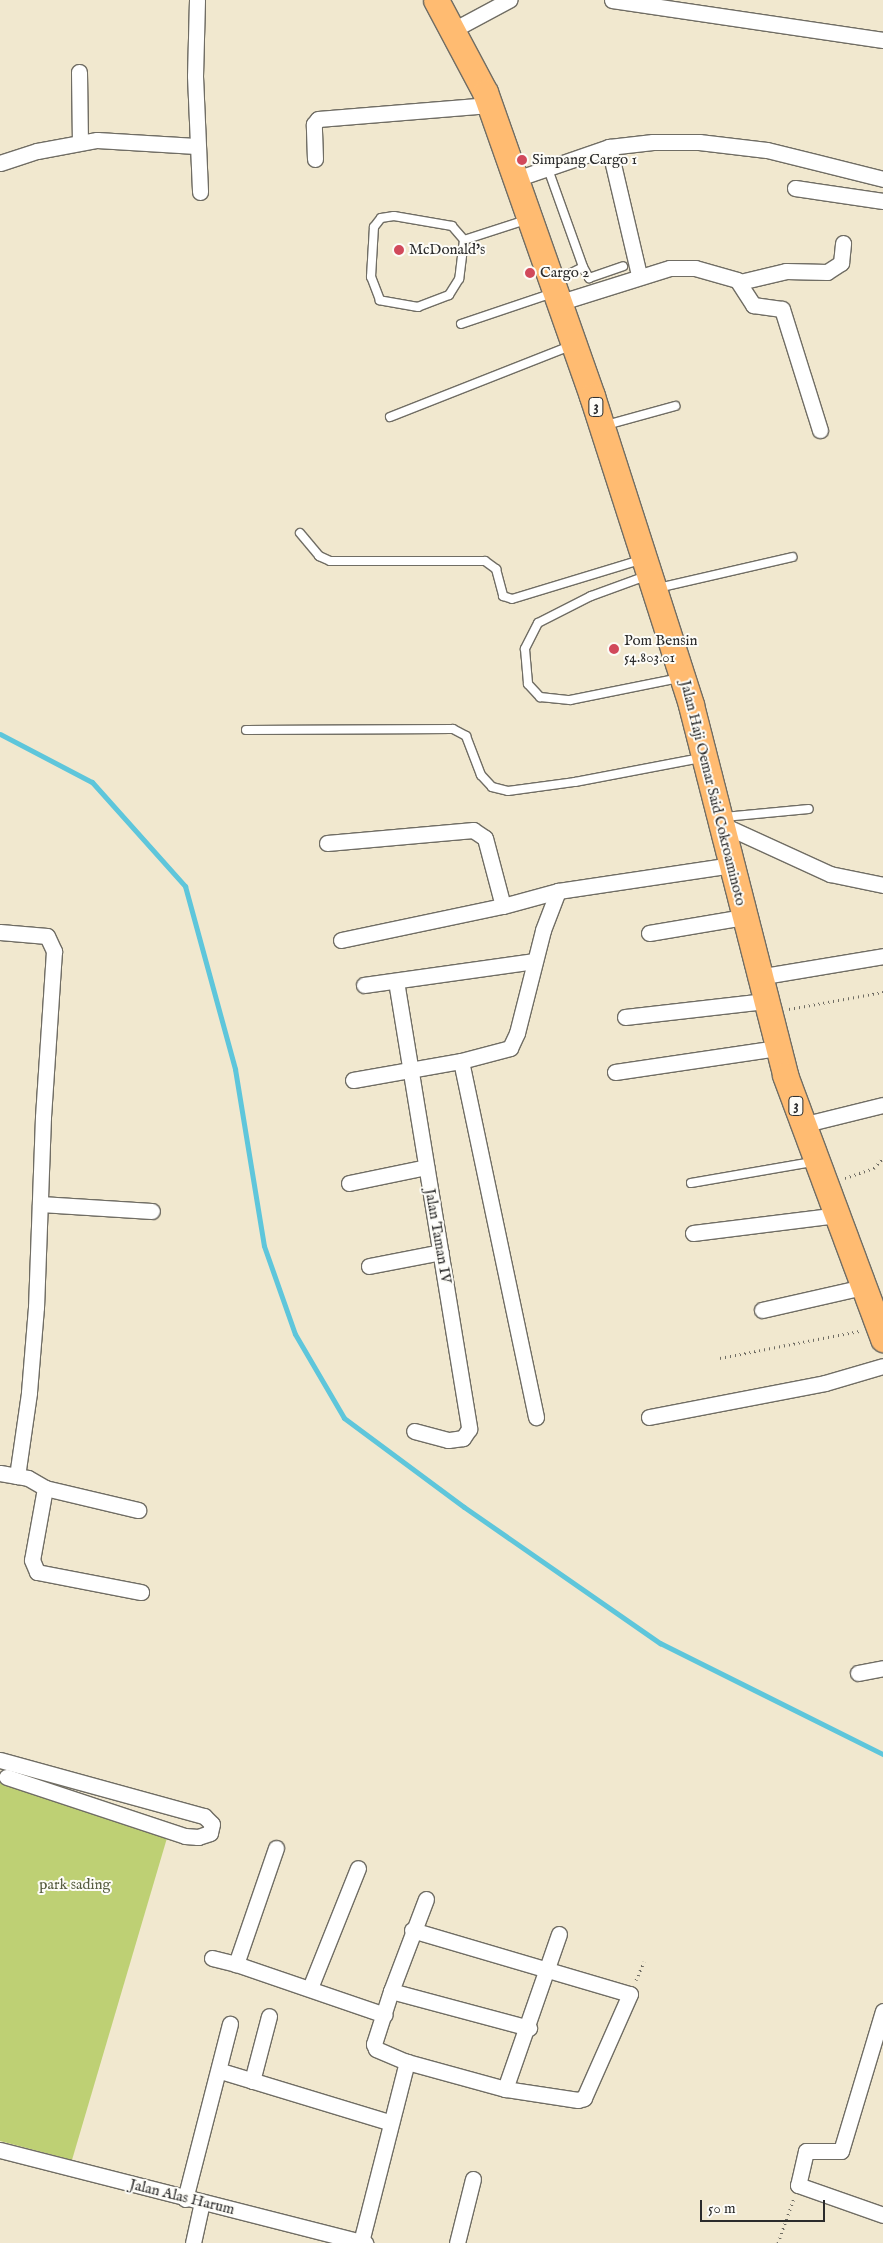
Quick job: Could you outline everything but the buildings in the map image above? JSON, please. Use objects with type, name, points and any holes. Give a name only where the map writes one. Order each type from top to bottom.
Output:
[{"type":"highway","name":"Jalan Haji Oemar Said Cokroaminoto","points":[[436,0],[453,30],[488,105],[516,179],[602,426],[683,677],[722,821],[758,977],[778,1048],[802,1125],[881,1330]]},
{"type":"street","points":[[197,0],[196,146],[200,192]]},
{"type":"street","points":[[612,0],[883,40]]},
{"type":"street","points":[[453,30],[504,1]]},
{"type":"street","points":[[79,72],[80,141]]},
{"type":"street","points":[[315,160],[314,124],[318,119],[488,105]]},
{"type":"street","points":[[0,162],[80,141],[113,140],[196,146]]},
{"type":"street","points":[[516,179],[609,147],[653,142],[699,142],[767,150],[883,179]]},
{"type":"street","points":[[609,147],[639,276]]},
{"type":"street","points":[[794,188],[883,201]]},
{"type":"street","points":[[555,293],[690,268],[717,272],[740,282],[786,271],[827,272],[841,264],[843,243]]},
{"type":"street","points":[[740,282],[744,294],[753,305],[782,309],[820,430]]},
{"type":"street","points":[[722,821],[830,874],[883,885]]},
{"type":"street","points":[[327,843],[473,830],[485,838],[503,906]]},
{"type":"street","points":[[341,940],[503,906],[558,891],[732,865]]},
{"type":"street","points":[[353,1080],[461,1060],[510,1048],[522,1017],[534,961],[558,891]]},
{"type":"street","points":[[649,933],[744,916]]},
{"type":"street","points":[[0,932],[47,936],[54,951],[29,1393],[17,1476]]},
{"type":"street","points":[[758,977],[883,956]]},
{"type":"street","points":[[364,985],[534,961]]},
{"type":"street","name":"Jalan Taman IV","points":[[396,981],[469,1430],[463,1438],[448,1440],[414,1430]]},
{"type":"street","points":[[625,1017],[767,1007]]},
{"type":"street","points":[[615,1072],[778,1048]]},
{"type":"street","points":[[461,1060],[536,1417]]},
{"type":"street","points":[[802,1125],[883,1105]]},
{"type":"street","points":[[349,1183],[426,1167]]},
{"type":"street","points":[[40,1204],[152,1211]]},
{"type":"street","points":[[693,1233],[837,1215]]},
{"type":"street","points":[[370,1266],[441,1252]]},
{"type":"street","points":[[762,1310],[863,1287]]},
{"type":"street","points":[[649,1416],[825,1383],[883,1366]]},
{"type":"street","points":[[0,1473],[17,1476],[45,1488],[138,1510]]},
{"type":"street","points":[[45,1488],[32,1553],[37,1572],[141,1592]]},
{"type":"street","points":[[858,1673],[883,1668]]},
{"type":"street","points":[[0,1760],[204,1816],[212,1824],[210,1833],[198,1837],[185,1836],[7,1777]]},
{"type":"street","points":[[236,1964],[276,1848]]},
{"type":"street","points":[[310,1988],[358,1868]]},
{"type":"street","points":[[412,1930],[549,1968],[630,1994],[584,2098],[578,2100],[506,2089],[407,2062],[376,2049],[374,2044],[385,2015],[391,1991],[412,1930],[426,1899]]},
{"type":"street","points":[[506,2089],[529,2028],[559,1934]]},
{"type":"street","points":[[212,1958],[310,1988],[385,2015]]},
{"type":"street","points":[[391,1991],[529,2028]]},
{"type":"street","points":[[883,2011],[841,2151],[806,2151],[798,2185],[883,2215]]},
{"type":"street","points":[[252,2081],[269,2016]]},
{"type":"street","points":[[185,2199],[230,2024]]},
{"type":"street","points":[[363,2243],[389,2122],[407,2062]]},
{"type":"street","points":[[224,2072],[389,2122]]},
{"type":"street","name":"Jalan Alas Harum","points":[[0,2150],[185,2199],[363,2243]]},
{"type":"street","points":[[457,2243],[473,2179]]},
{"type":"street","points":[[193,2243],[202,2202]]},
{"type":"lane","points":[[548,169],[583,267],[592,285],[623,266]]},
{"type":"lane","points":[[394,216],[452,226],[464,240],[459,279],[450,295],[418,307],[380,300],[371,277],[374,227],[381,218],[394,216]]},
{"type":"lane","points":[[464,240],[530,219]]},
{"type":"lane","points":[[460,324],[555,293],[583,267]]},
{"type":"lane","points":[[390,417],[573,344]]},
{"type":"lane","points":[[602,426],[675,406]]},
{"type":"lane","points":[[300,533],[319,556],[330,561],[484,561],[496,569],[503,596],[517,599],[650,574],[792,557]]},
{"type":"lane","points":[[650,574],[591,596],[538,623],[525,649],[528,684],[540,697],[570,700],[683,677]]},
{"type":"lane","points":[[246,730],[453,729],[466,736],[481,775],[492,787],[508,790],[575,782],[704,757]]},
{"type":"lane","points":[[722,821],[809,809]]},
{"type":"lane","points":[[691,1183],[816,1161]]},
{"type":"path","points":[[767,1007],[883,992]]},
{"type":"path","points":[[825,1185],[874,1168],[883,1158]]},
{"type":"path","points":[[720,1358],[881,1330]]},
{"type":"path","points":[[778,2243],[798,2185]]},
{"type":"green space","name":"park sading","points":[[0,1781],[167,1838],[72,2160],[0,2141]]},
{"type":"waterway","points":[[0,734],[92,782],[185,886],[235,1069],[264,1246],[295,1334],[344,1418],[464,1507],[660,1643],[883,1754]]},
{"type":"place","name":"Simpang Cargo 1","points":[[522,160]]},
{"type":"place","name":"McDonald's","points":[[399,250]]},
{"type":"place","name":"Cargo 2","points":[[530,273]]},
{"type":"place","name":"Pom Bensin 54.803.01","points":[[614,649]]}]
